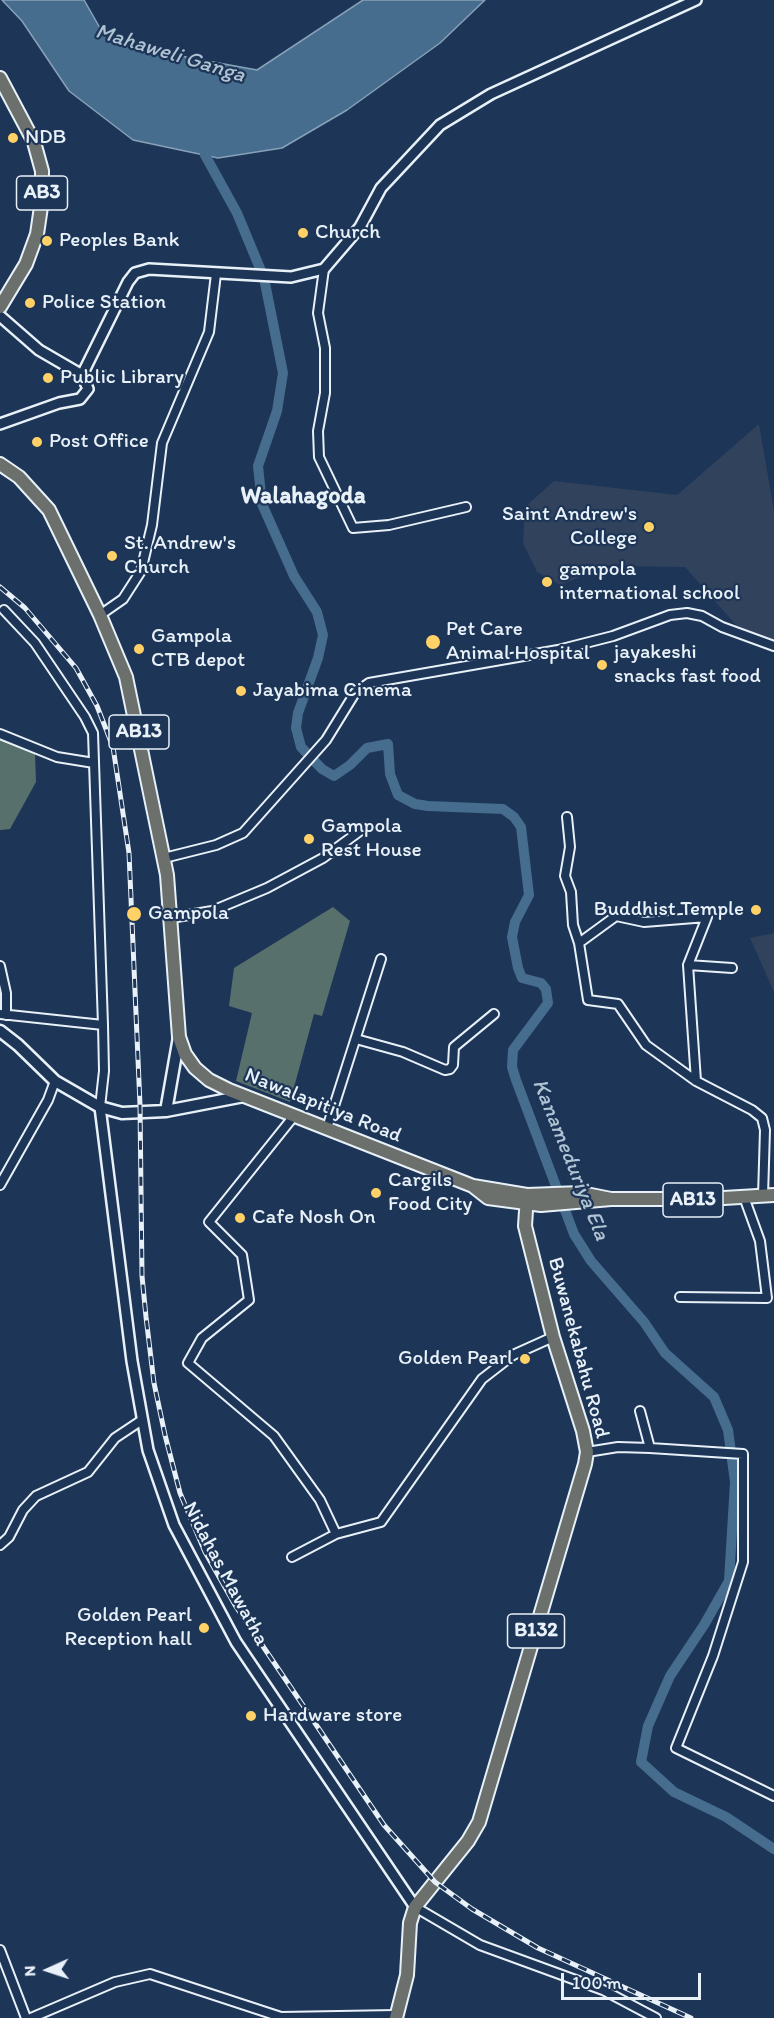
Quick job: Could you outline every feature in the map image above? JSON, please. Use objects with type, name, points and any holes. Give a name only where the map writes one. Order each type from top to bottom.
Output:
[{"type":"main road","name":"AB3","points":[[0,78],[34,141],[42,184],[37,234],[20,277],[0,307]]},
{"type":"main road","name":"AB13","points":[[0,464],[19,477],[49,510],[100,615],[126,677],[164,858],[171,918],[179,1038]]},
{"type":"main road","points":[[0,1031],[18,1044],[55,1081],[100,1107],[122,1113],[166,1111],[244,1096]]},
{"type":"main road","name":"Nawalapitiya Road","points":[[179,1038],[185,1054],[201,1074],[244,1096],[473,1186],[488,1198],[744,1197]]},
{"type":"main road","points":[[166,1111],[179,1038]]},
{"type":"main road","name":"AB13","points":[[744,1197],[768,1195]]},
{"type":"main road","name":"Buwanekabahu Road","points":[[396,2017],[407,1976],[410,1923],[415,1907],[468,1841],[479,1822],[586,1452],[583,1431],[553,1337],[525,1226],[518,1216],[528,1199]]},
{"type":"street","points":[[466,507],[388,525],[353,528],[319,457],[318,431],[325,393],[325,348],[318,314],[324,269],[360,227],[381,188],[440,125],[491,94],[696,0]]},
{"type":"street","points":[[82,375],[128,282],[135,273],[149,269],[291,278],[324,269]]},
{"type":"street","points":[[100,615],[123,599],[141,571],[152,525],[162,443],[200,360],[209,332],[216,274]]},
{"type":"street","points":[[0,316],[39,350],[82,375],[88,389],[80,399],[59,403],[0,424]]},
{"type":"street","points":[[4,610],[34,643],[86,717],[93,733],[104,1071],[100,1107]]},
{"type":"street","points":[[164,858],[216,845],[243,833],[323,743],[355,693],[369,683],[558,650],[613,636],[670,615],[687,613],[702,616],[722,627],[774,646]]},
{"type":"street","points":[[0,734],[46,753],[73,761],[94,763]]},
{"type":"street","points":[[567,817],[570,847],[565,876],[571,892],[573,925],[579,943],[588,1000],[618,1004],[646,1045],[696,1081],[752,1110],[762,1118],[765,1130],[768,1195]]},
{"type":"street","points":[[171,918],[212,911],[267,888],[323,858],[364,828]]},
{"type":"street","points":[[579,943],[616,916],[644,922],[707,917],[688,965],[696,1081]]},
{"type":"street","points":[[327,1128],[381,959]]},
{"type":"street","points":[[688,965],[732,968]]},
{"type":"street","points":[[0,966],[6,993],[3,1014],[103,1025]]},
{"type":"street","points":[[356,1040],[403,1052],[445,1070],[450,1069],[453,1065],[454,1047],[494,1014]]},
{"type":"street","points":[[0,1185],[48,1100],[55,1081]]},
{"type":"street","name":"Nidahas Mawatha","points":[[100,1107],[132,1361],[142,1420],[148,1450],[174,1525],[236,1642],[415,1907]]},
{"type":"street","points":[[294,1116],[209,1222],[242,1256],[249,1300],[202,1338],[188,1363],[274,1436],[320,1500],[336,1534]]},
{"type":"street","points":[[680,1297],[767,1298],[760,1241],[744,1197]]},
{"type":"street","points":[[292,1557],[336,1534],[381,1522],[482,1379],[513,1355],[553,1337]]},
{"type":"street","points":[[640,1411],[650,1448]]},
{"type":"street","points":[[0,1545],[9,1537],[23,1510],[36,1496],[88,1472],[115,1438],[142,1420]]},
{"type":"street","points":[[586,1452],[618,1447],[742,1454],[743,1562],[713,1656],[676,1748],[774,1796]]},
{"type":"street","points":[[415,1907],[480,1945],[603,1990],[656,2018]]},
{"type":"street","points":[[0,1950],[28,2018],[115,1982],[150,1974],[281,2017],[396,2017]]},
{"type":"shaded area","name":"Saint Andrew's College","points":[[759,424],[774,511],[774,641],[736,625],[685,567],[608,566],[560,585],[537,572],[523,543],[525,507],[554,481],[677,495]]},
{"type":"shaded area","points":[[774,933],[774,992],[750,938]]},
{"type":"green space","points":[[0,737],[35,752],[36,782],[10,829],[0,830]]},
{"type":"green space","points":[[333,907],[350,921],[322,1016],[314,1014],[290,1102],[236,1081],[252,1013],[229,1006],[234,968]]},
{"type":"water","name":"Mahaweli Ganga","points":[[2,0],[84,0],[104,35],[186,57],[257,70],[363,0],[485,0],[440,43],[347,110],[282,148],[218,158],[133,140],[69,91],[22,21]]},
{"type":"waterway","name":"Kanameduriya Ela","points":[[205,155],[237,213],[264,278],[283,373],[277,411],[258,466],[262,504],[294,576],[317,612],[323,635],[318,658],[298,713],[296,728],[301,747],[322,769],[334,776],[350,765],[367,748],[388,744],[390,774],[398,795],[415,804],[428,806],[503,809],[514,817],[521,827],[529,895],[515,922],[512,937],[522,978],[541,983],[546,989],[548,1003],[513,1050],[512,1067],[516,1080],[574,1234],[591,1261],[644,1322],[665,1353],[714,1397],[728,1430],[735,1482],[729,1581],[704,1625],[670,1676],[648,1726],[641,1762],[674,1792],[726,1817],[774,1849]]},
{"type":"railway","points":[[0,587],[25,608],[76,668],[97,706],[113,747],[129,853],[140,1105],[142,1276],[146,1317],[154,1383],[165,1435],[180,1493],[205,1552],[235,1605],[384,1825],[435,1882],[472,1909],[538,1948],[691,2018]]},
{"type":"place","name":"NDB","points":[[13,138]]},
{"type":"place","name":"Church","points":[[303,233]]},
{"type":"place","name":"Peoples Bank","points":[[47,241]]},
{"type":"place","name":"Police Station","points":[[30,303]]},
{"type":"place","name":"Public Library","points":[[48,378]]},
{"type":"place","name":"Post Office","points":[[37,442]]},
{"type":"place","name":"Saint Andrew's College","points":[[649,527]]},
{"type":"place","name":"St. Andrew's Church","points":[[112,556]]},
{"type":"place","name":"gampola international school","points":[[547,582]]},
{"type":"place","name":"Pet Care Animal Hospital","points":[[433,642]]},
{"type":"place","name":"Gampola CTB depot","points":[[139,649]]},
{"type":"place","name":"jayakeshi snacks fast food","points":[[602,665]]},
{"type":"place","name":"Jayabima Cinema","points":[[241,691]]},
{"type":"place","name":"Gampola Rest House","points":[[309,839]]},
{"type":"place","name":"Buddhist Temple","points":[[756,910]]},
{"type":"place","name":"Gampola","points":[[134,914]]},
{"type":"place","name":"Cargils Food City","points":[[376,1193]]},
{"type":"place","name":"Cafe Nosh On","points":[[240,1218]]},
{"type":"place","name":"Golden Pearl","points":[[525,1359]]},
{"type":"place","name":"Golden Pearl Reception hall","points":[[204,1628]]},
{"type":"place","name":"Hardware store","points":[[251,1716]]},
{"type":"district","name":"Walahagoda","points":[[303,497]]}]
